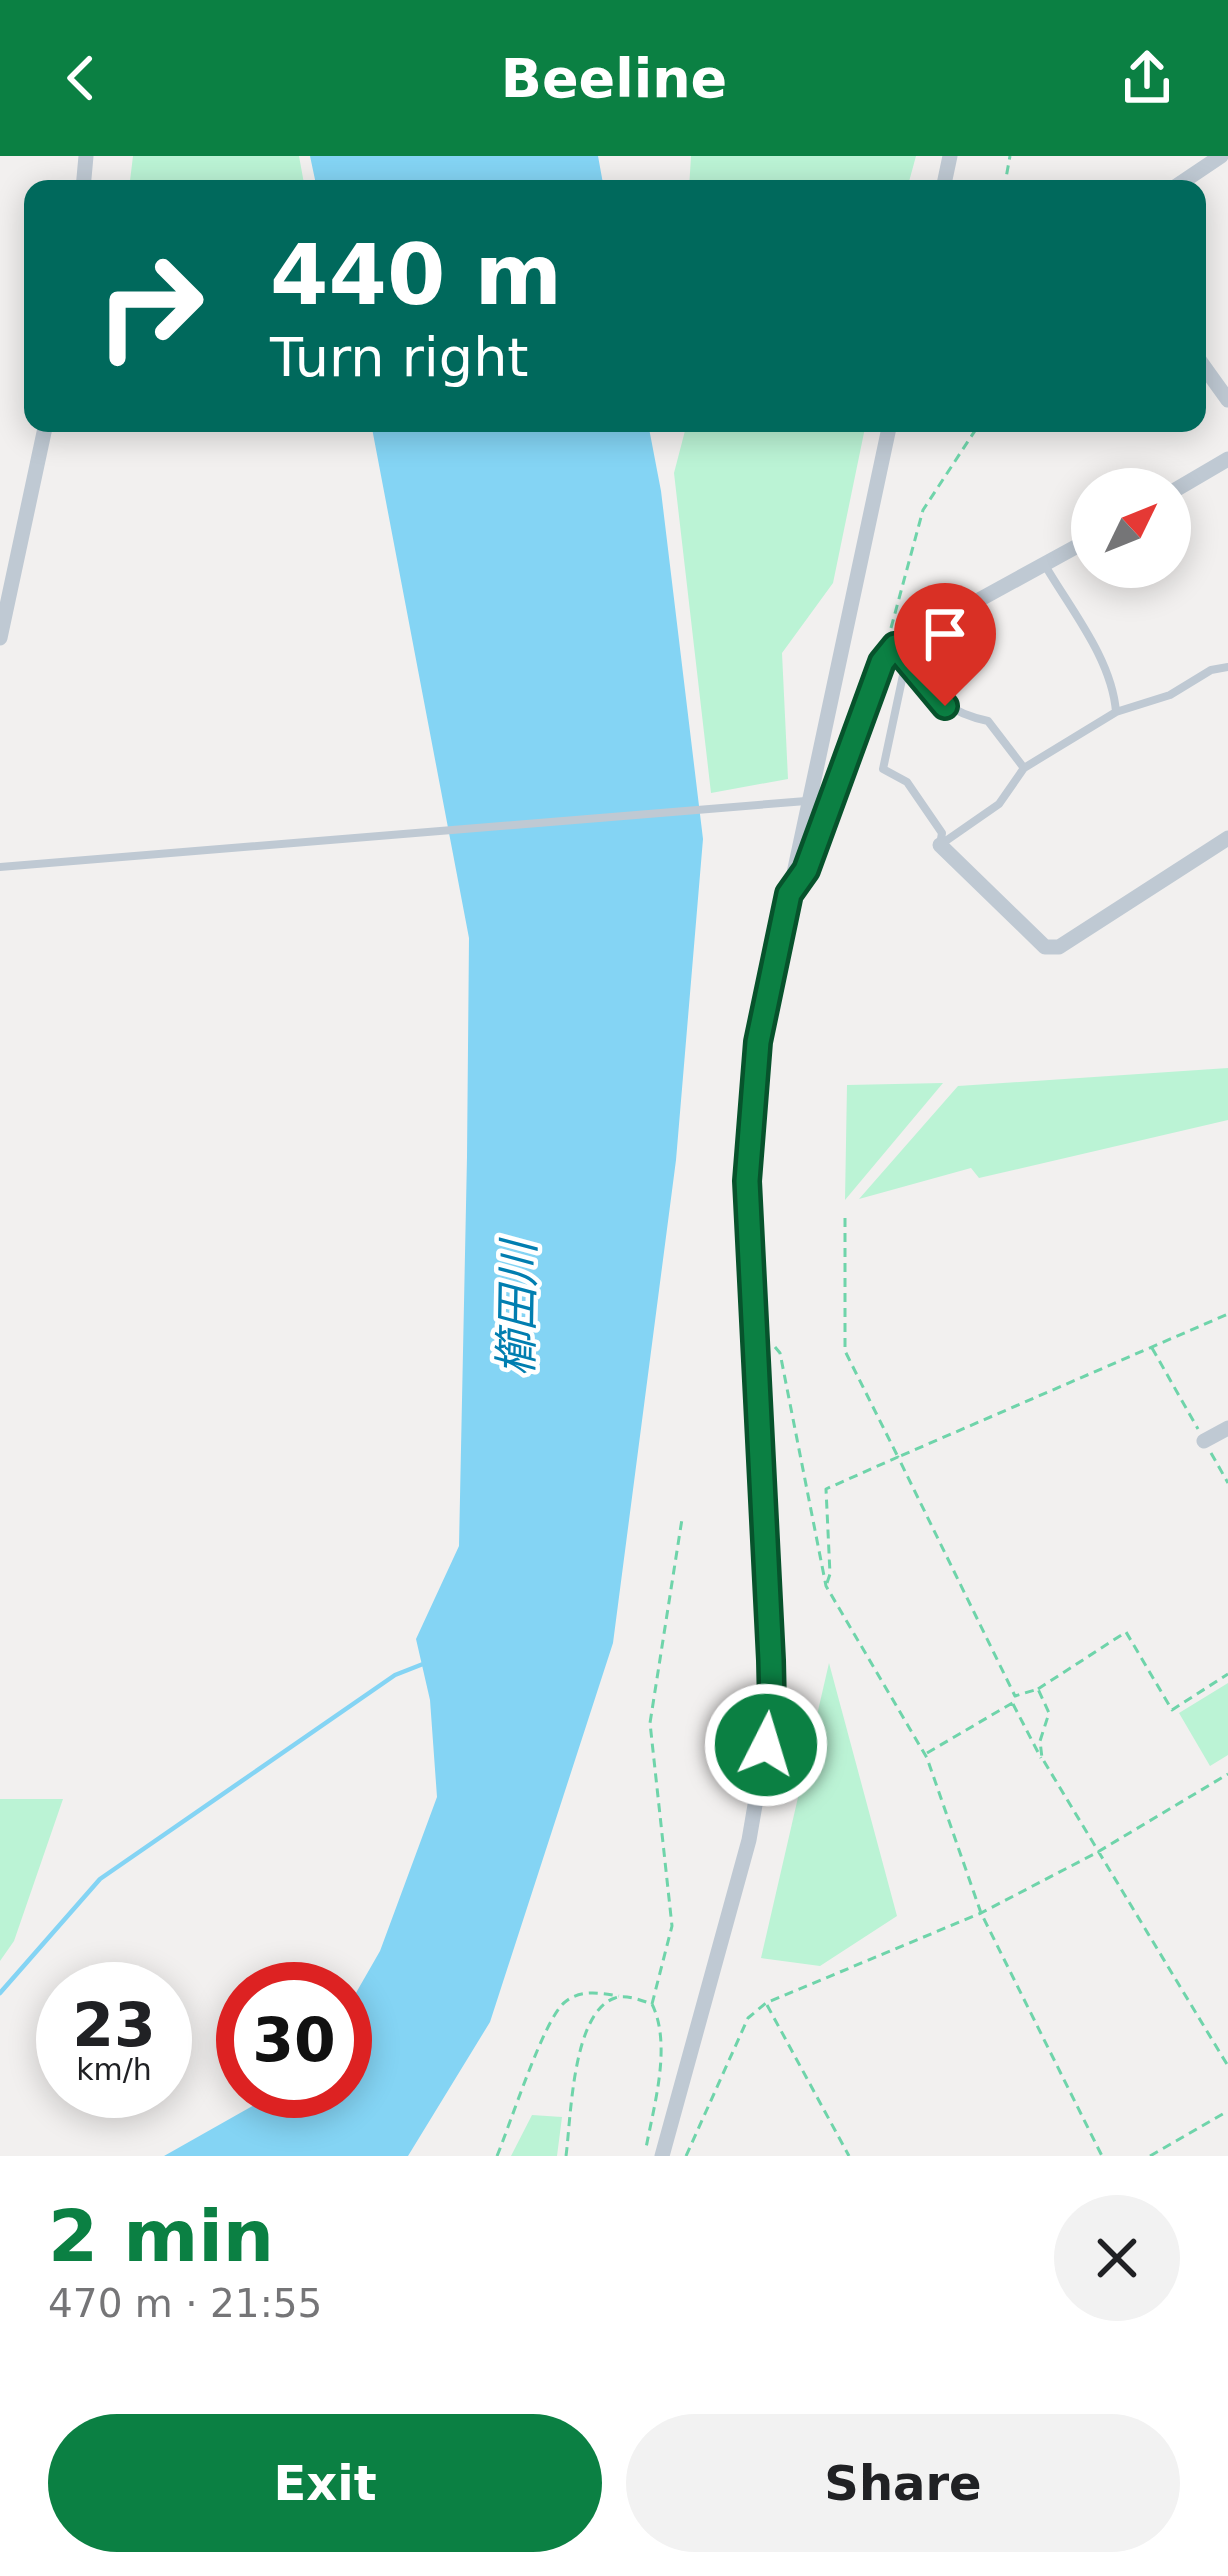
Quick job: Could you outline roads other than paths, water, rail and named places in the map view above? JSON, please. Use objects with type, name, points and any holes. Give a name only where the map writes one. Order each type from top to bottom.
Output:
[{"type":"street","points":[[1185,180],[1221,156]]},
{"type":"street","points":[[1206,370],[1228,400]]},
{"type":"street","points":[[0,638],[44,432]]},
{"type":"street","points":[[662,2156],[748,1840],[772,1706],[758,1328],[747,1181],[758,1042],[888,432]]},
{"type":"street","points":[[1191,481],[1228,459]]},
{"type":"street","points":[[789,894],[806,870],[882,662],[1071,551]]},
{"type":"street","points":[[940,844],[1045,947],[1059,947],[1228,838]]},
{"type":"street","points":[[1204,1441],[1228,1428]]},
{"type":"lane","points":[[1045,566],[1102,662],[1114,689],[1116,712]]},
{"type":"lane","points":[[900,653],[945,706],[988,721],[1024,768]]},
{"type":"lane","points":[[900,653],[883,769],[907,782],[942,833],[940,844]]},
{"type":"lane","points":[[940,844],[999,804],[1024,768],[1116,712],[1170,695],[1211,670],[1228,667]]},
{"type":"lane","points":[[0,867],[808,800]]},
{"type":"water","points":[[310,156],[598,156],[602,180],[315,180]]},
{"type":"water","name":"櫛田川","points":[[373,432],[650,432],[703,839],[676,1160],[613,1643],[490,2022],[408,2156],[164,2156],[231,2118],[372,2118],[372,1965],[437,1797],[430,1700],[416,1639],[459,1546],[469,938]]},
{"type":"waterway","points":[[0,1993],[100,1879],[395,1675],[423,1664]]}]
